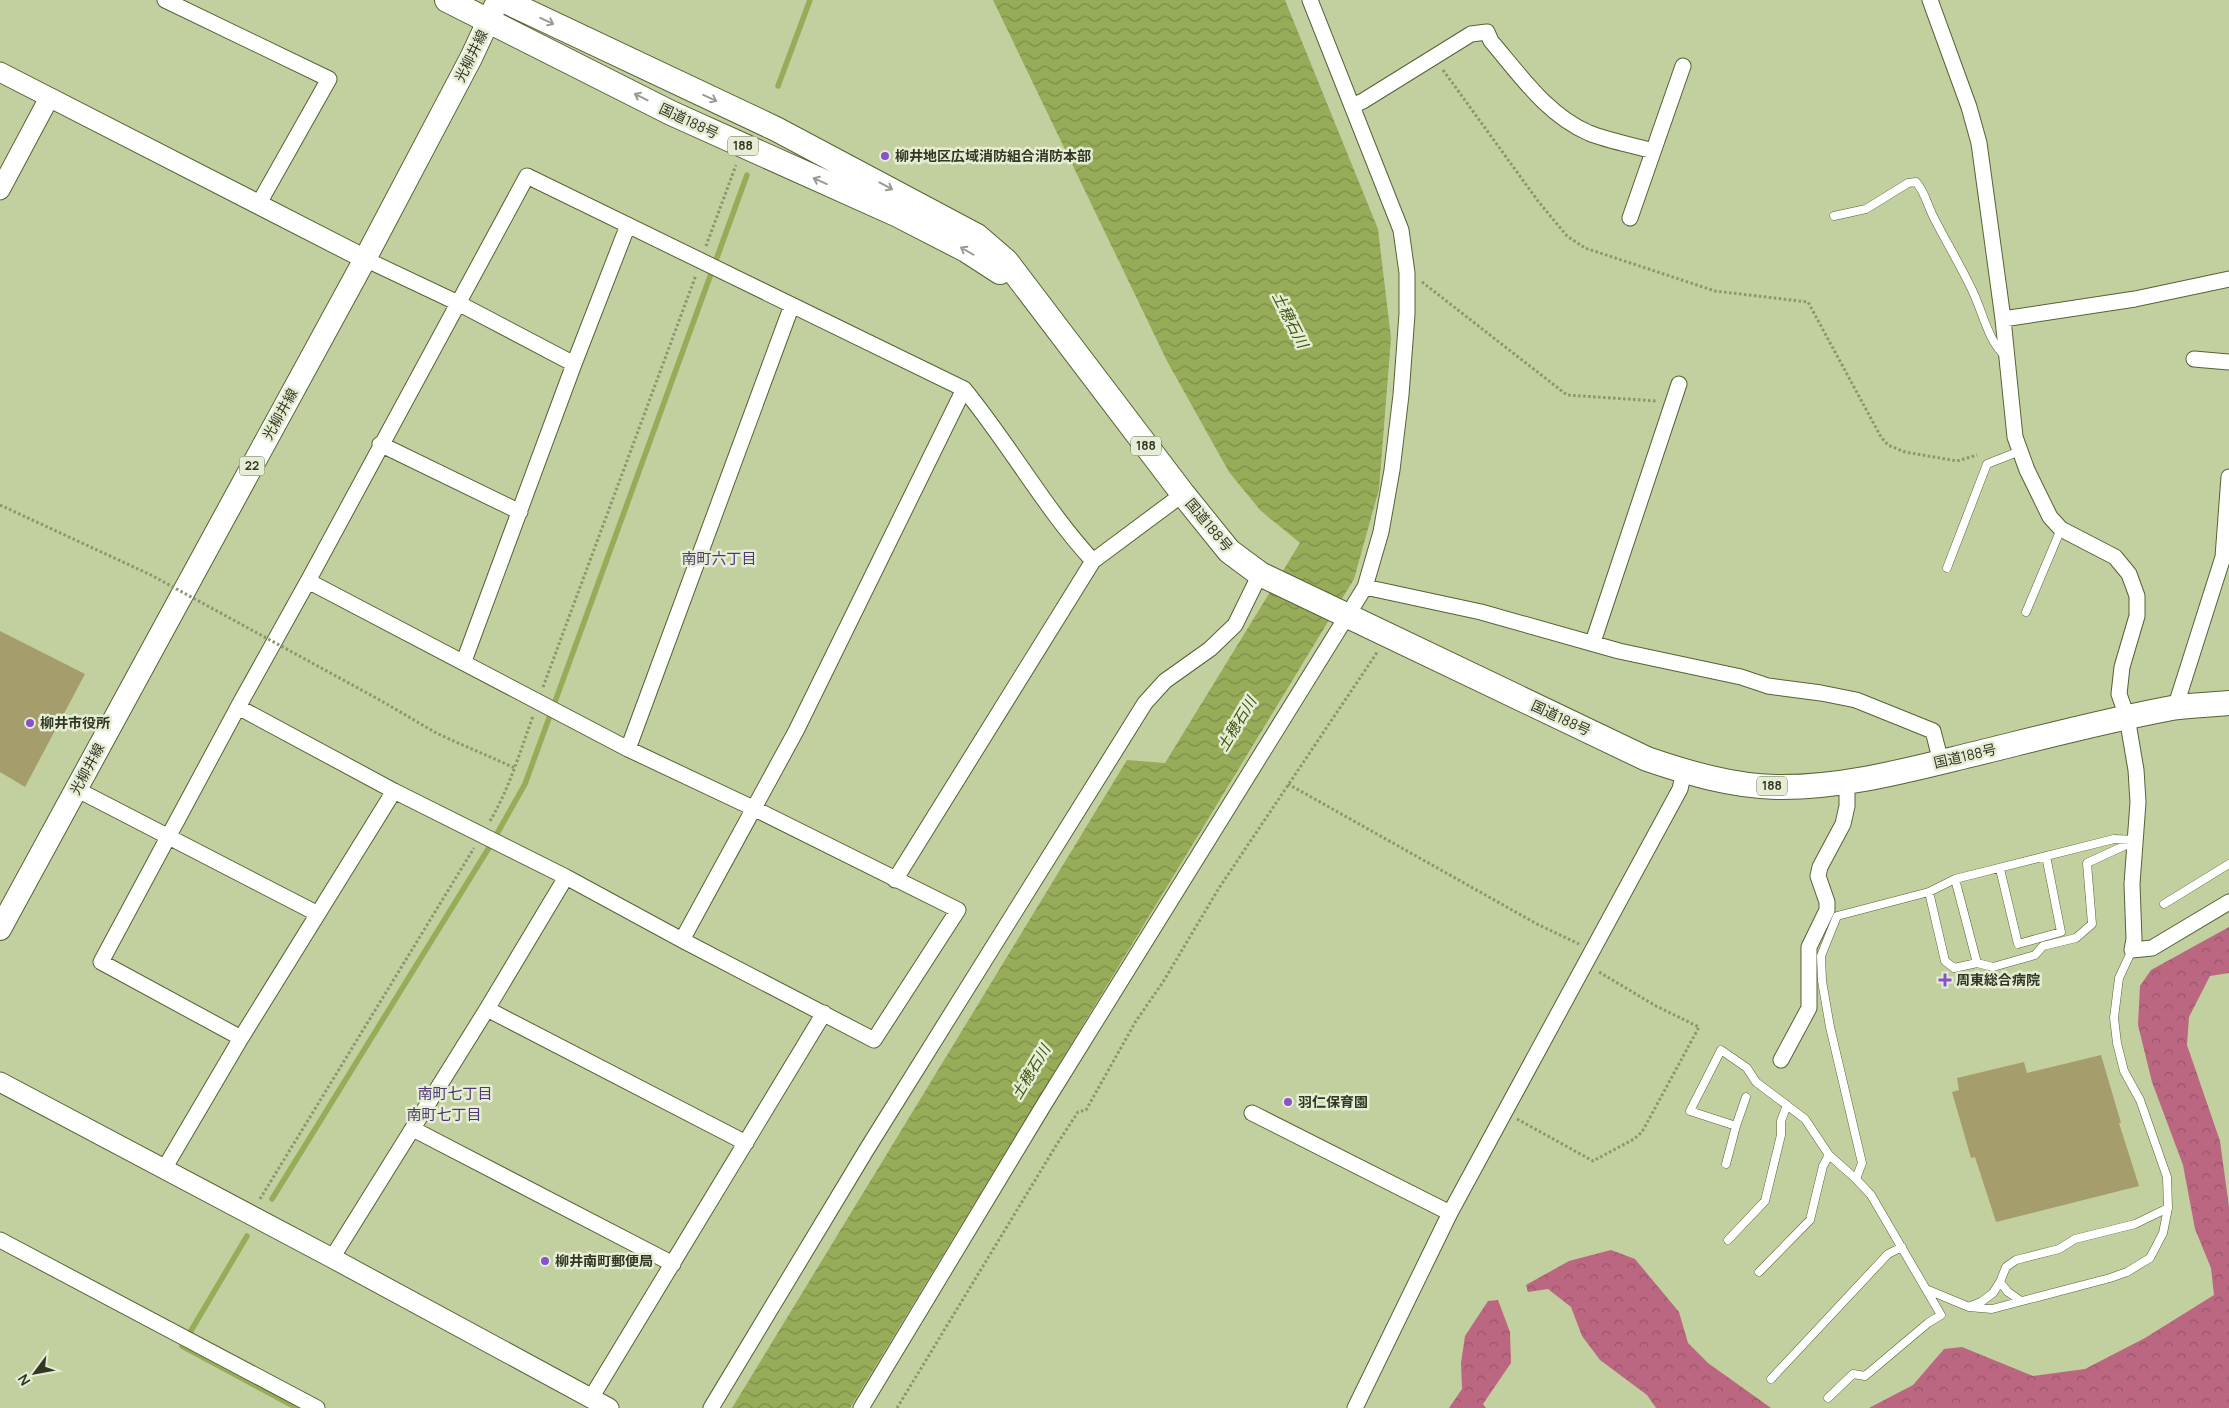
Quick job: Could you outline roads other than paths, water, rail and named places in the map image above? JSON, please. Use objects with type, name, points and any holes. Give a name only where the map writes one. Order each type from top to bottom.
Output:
[{"type":"highway","name":"国道188号","points":[[447,0],[493,10],[671,113],[898,215],[996,269],[1034,300]]},
{"type":"highway","name":"国道188号","points":[[503,0],[776,129],[977,236],[1006,261],[1183,494],[1229,551],[1265,577],[1647,759],[1684,772],[1735,782],[1774,787],[1812,786],[1847,782],[1941,762],[2175,708],[2229,703]]},
{"type":"main road","name":"光柳井線","points":[[0,930],[365,259],[471,58],[493,10]]},
{"type":"street","points":[[166,0],[329,79],[258,204]]},
{"type":"street","points":[[862,1408],[1045,1103],[1344,615],[1365,587],[1380,532],[1392,470],[1401,395],[1407,274],[1401,230],[1310,0]]},
{"type":"street","points":[[1930,0],[1970,107],[1979,143],[2003,319],[2015,437],[2020,452],[2050,517],[2061,529],[2115,557],[2129,574],[2137,596],[2137,616],[2122,667],[2119,694],[2127,718],[2136,770],[2138,802],[2137,840],[2132,884],[2134,939],[2132,950],[2152,948],[2229,902]]},
{"type":"street","points":[[1352,106],[1471,34],[1487,32],[1491,42],[1547,106],[1564,120],[1590,133],[1652,151]]},
{"type":"street","points":[[1630,218],[1683,66]]},
{"type":"street","points":[[0,72],[365,259],[458,302],[574,364]]},
{"type":"street","points":[[0,190],[49,98]]},
{"type":"street","points":[[242,1038],[101,962],[308,581],[380,444],[527,176],[792,304],[964,390],[982,411],[1072,539],[1093,562]]},
{"type":"street","points":[[464,661],[628,224]]},
{"type":"street","points":[[2003,319],[2135,299],[2229,280]]},
{"type":"street","points":[[628,749],[792,304]]},
{"type":"street","points":[[2194,360],[2229,362]]},
{"type":"street","points":[[1593,642],[1678,384]]},
{"type":"street","points":[[682,940],[796,732],[964,390]]},
{"type":"street","points":[[380,444],[520,512]]},
{"type":"street","points":[[2175,708],[2223,557],[2229,477]]},
{"type":"street","points":[[895,880],[1093,562],[1183,494]]},
{"type":"street","points":[[711,1408],[867,1149],[1144,703],[1165,681],[1210,649],[1235,625],[1265,577]]},
{"type":"street","points":[[238,707],[394,791],[566,877],[874,1040],[958,910],[753,808],[628,749],[464,661],[308,581]]},
{"type":"street","points":[[1365,587],[1481,612],[1593,642],[1619,651],[1741,677],[1768,686],[1820,692],[1856,700],[1933,731],[1941,762]]},
{"type":"street","points":[[1355,1408],[1450,1213],[1680,789],[1684,772]]},
{"type":"street","points":[[1781,1060],[1809,1008],[1809,947],[1826,910],[1827,902],[1819,884],[1818,876],[1843,824],[1847,806],[1847,782]]},
{"type":"street","points":[[76,789],[318,914]]},
{"type":"street","points":[[164,1169],[394,791]]},
{"type":"street","points":[[332,1258],[487,1009],[566,877]]},
{"type":"street","points":[[487,1009],[746,1143]]},
{"type":"street","points":[[590,1398],[824,1013]]},
{"type":"street","points":[[0,1082],[332,1258],[609,1408]]},
{"type":"street","points":[[1252,1113],[1450,1213]]},
{"type":"street","points":[[413,1129],[673,1264]]},
{"type":"street","points":[[0,1240],[318,1408]]},
{"type":"lane","points":[[1834,216],[1866,209],[1908,183],[1916,182],[1923,189],[1932,214],[1973,292],[1990,334],[1999,351],[2006,357]]},
{"type":"lane","points":[[1947,568],[1988,464],[2020,452]]},
{"type":"lane","points":[[2026,612],[2061,529]]},
{"type":"lane","points":[[1856,1179],[1862,1163],[1830,1027],[1822,981],[1821,956],[1837,916],[1930,892],[1955,879],[2114,839],[2137,840]]},
{"type":"lane","points":[[1930,892],[1945,961],[1954,968],[1976,963],[1993,968],[2035,955],[2043,946],[2076,938],[2092,924],[2087,863],[2137,840]]},
{"type":"lane","points":[[2000,869],[2018,944],[2061,932],[2046,856]]},
{"type":"lane","points":[[2164,904],[2229,864]]},
{"type":"lane","points":[[1955,879],[1976,963]]},
{"type":"lane","points":[[1928,1290],[1969,1307],[1992,1309],[2110,1278],[2127,1272],[2150,1258],[2163,1233],[2168,1208],[2167,1177],[2140,1100],[2124,1071],[2117,1044],[2114,1018],[2118,978],[2132,950]]},
{"type":"lane","points":[[1736,1126],[1690,1111],[1721,1050],[1747,1068],[1756,1082],[1805,1119],[1829,1155],[1871,1194],[1942,1315],[1928,1323],[1865,1376],[1853,1374],[1828,1398]]},
{"type":"lane","points":[[1726,1164],[1746,1097]]},
{"type":"lane","points":[[1728,1240],[1765,1201],[1781,1135],[1781,1121],[1787,1105]]},
{"type":"lane","points":[[1759,1272],[1810,1220],[1823,1166],[1829,1155]]},
{"type":"lane","points":[[1969,1307],[1993,1294],[2006,1267],[2016,1260],[2059,1249],[2075,1239],[2135,1224],[2168,1208]]},
{"type":"lane","points":[[1772,1379],[1888,1254],[1902,1247]]},
{"type":"lane","points":[[2000,1282],[2008,1292],[2021,1301]]},
{"type":"water","name":"土穂石川","points":[[993,0],[1285,0],[1378,229],[1391,338],[1379,489],[1354,579],[850,1408],[732,1408],[1127,760],[1165,763],[1300,543],[1260,510],[1229,472],[1167,361]]},
{"type":"waterway","points":[[778,86],[810,0]]},
{"type":"waterway","points":[[272,1199],[490,846],[525,784],[747,175]]},
{"type":"waterway","points":[[247,1236],[182,1346],[297,1408]]},
{"type":"place","name":"柳井地区広域消防組合消防本部","points":[[885,156]]},
{"type":"place","name":"柳井市役所","points":[[30,723]]},
{"type":"place","name":"周東総合病院","points":[[1945,980]]},
{"type":"place","name":"羽仁保育園","points":[[1288,1102]]},
{"type":"place","name":"柳井南町郵便局","points":[[545,1261]]},
{"type":"district","name":"南町六丁目","points":[[719,559]]},
{"type":"district","name":"南町七丁目","points":[[455,1094]]},
{"type":"district","name":"南町七丁目","points":[[444,1115]]}]
